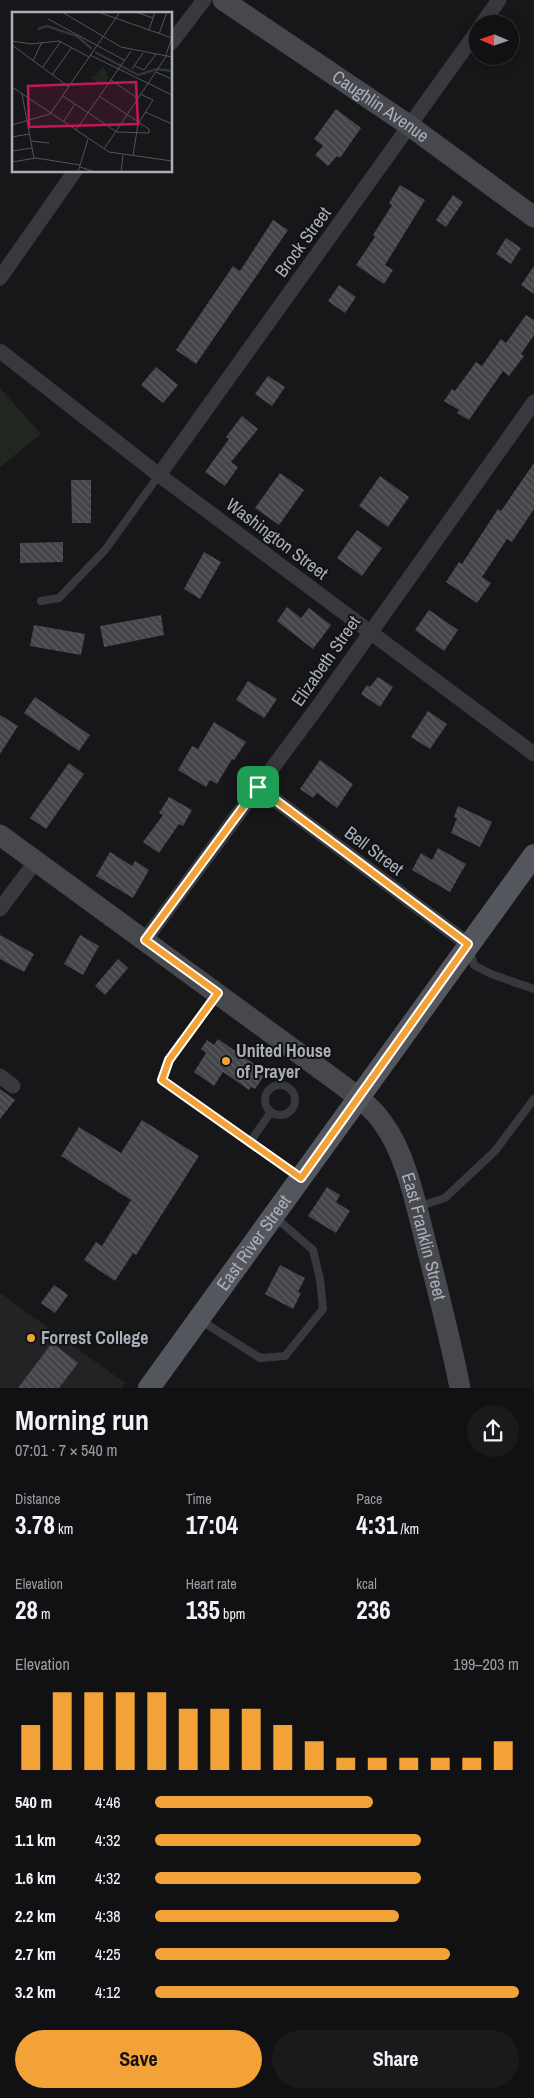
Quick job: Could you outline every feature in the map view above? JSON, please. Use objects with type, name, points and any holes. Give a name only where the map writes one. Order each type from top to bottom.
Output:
[{"type":"main road","name":"East River Street","points":[[149,1388],[534,855]]},
{"type":"street","points":[[172,42],[204,0]]},
{"type":"street","name":"Caughlin Avenue","points":[[223,0],[410,126],[534,217]]},
{"type":"street","points":[[488,15],[499,0]]},
{"type":"street","name":"Brock Street","points":[[159,475],[469,43]]},
{"type":"street","points":[[0,278],[74,172]]},
{"type":"street","name":"Washington Street","points":[[0,351],[159,475],[534,754]]},
{"type":"street","name":"Elizabeth Street","points":[[145,940],[258,787],[534,402]]},
{"type":"street","name":"Bell Street","points":[[258,787],[468,944]]},
{"type":"street","name":"East Franklin Street","points":[[0,835],[359,1097],[374,1112],[390,1135],[405,1170],[417,1207],[438,1288],[460,1388]]},
{"type":"street","points":[[0,909],[36,861]]},
{"type":"street","points":[[0,1076],[13,1086]]},
{"type":"lane","points":[[41,601],[59,598],[92,564],[159,475]]},
{"type":"lane","points":[[468,944],[474,965],[491,974],[534,989]]},
{"type":"lane","points":[[218,993],[169,1060],[162,1080],[301,1178]]},
{"type":"lane","points":[[280,1084],[291,1088],[296,1097],[293,1108],[286,1114],[271,1112],[267,1108],[265,1098],[270,1088],[280,1084]]},
{"type":"lane","points":[[417,1207],[445,1198],[495,1151],[534,1099]]},
{"type":"lane","points":[[250,1142],[271,1112]]},
{"type":"lane","points":[[199,1319],[260,1358],[285,1356],[323,1309],[320,1279],[313,1250],[274,1215]]},
{"type":"shaded area","points":[[0,388],[41,434],[0,467]]},
{"type":"shaded area","name":"Forrest College","points":[[0,1293],[125,1383],[122,1388],[0,1388]]},
{"type":"building","points":[[336,109],[361,128],[340,158],[337,156],[328,166],[315,155],[323,146],[314,139]]},
{"type":"building","points":[[400,185],[425,200],[385,265],[393,270],[384,284],[356,265],[375,237],[373,235],[392,205],[389,203]]},
{"type":"building","points":[[453,195],[463,202],[446,227],[436,220]]},
{"type":"building","points":[[273,220],[288,230],[196,364],[176,350],[233,266],[240,271]]},
{"type":"building","points":[[506,238],[521,248],[511,264],[496,254]]},
{"type":"building","points":[[534,266],[534,294],[521,285]]},
{"type":"building","points":[[339,285],[356,297],[345,313],[328,301]]},
{"type":"building","points":[[526,315],[534,320],[534,335],[521,354],[524,356],[509,376],[503,371],[469,420],[457,413],[459,410],[444,401],[452,389],[455,391],[476,362],[482,366],[501,339],[506,343]]},
{"type":"building","points":[[156,367],[178,385],[163,403],[141,385]]},
{"type":"building","points":[[268,376],[285,387],[272,406],[255,394]]},
{"type":"building","points":[[242,416],[258,429],[231,462],[238,467],[225,486],[205,472],[229,439],[226,437]]},
{"type":"building","points":[[534,463],[534,509],[512,542],[507,539],[482,577],[491,583],[477,603],[446,582],[459,562],[462,564],[498,509],[501,511]]},
{"type":"building","points":[[280,473],[304,490],[279,525],[255,508]]},
{"type":"building","points":[[380,476],[409,497],[388,527],[359,506]]},
{"type":"building","points":[[71,480],[91,480],[91,523],[72,523]]},
{"type":"building","points":[[357,530],[382,548],[362,576],[337,558]]},
{"type":"building","points":[[63,542],[63,562],[20,563],[20,543]]},
{"type":"building","points":[[204,552],[221,562],[200,599],[184,589]]},
{"type":"building","points":[[287,607],[301,618],[309,608],[331,625],[313,649],[277,621]]},
{"type":"building","points":[[429,610],[458,630],[444,651],[415,630]]},
{"type":"building","points":[[161,615],[164,635],[104,647],[100,626]]},
{"type":"building","points":[[34,625],[85,634],[81,655],[30,646]]},
{"type":"building","points":[[378,677],[393,687],[380,707],[361,694],[367,685],[370,687]]},
{"type":"building","points":[[248,681],[277,699],[264,718],[236,700]]},
{"type":"building","points":[[35,697],[90,735],[79,751],[24,713]]},
{"type":"building","points":[[428,711],[447,724],[430,749],[411,737]]},
{"type":"building","points":[[0,715],[18,726],[0,754]]},
{"type":"building","points":[[214,722],[246,742],[234,760],[232,759],[217,784],[210,780],[206,787],[178,770],[192,746],[198,749]]},
{"type":"building","points":[[320,760],[353,784],[337,808],[317,793],[313,798],[300,789]]},
{"type":"building","points":[[69,763],[84,774],[46,829],[30,818]]},
{"type":"building","points":[[169,797],[192,810],[183,826],[179,824],[159,853],[143,842],[163,815],[159,813]]},
{"type":"building","points":[[458,806],[492,822],[480,847],[451,833],[457,818],[454,817]]},
{"type":"building","points":[[438,848],[466,864],[450,892],[412,870],[421,853],[432,860]]},
{"type":"building","points":[[110,852],[132,866],[135,861],[149,870],[133,898],[96,876]]},
{"type":"building","points":[[0,935],[34,954],[24,972],[0,959]]},
{"type":"building","points":[[80,935],[99,946],[83,975],[64,964]]},
{"type":"building","points":[[118,959],[128,968],[105,995],[95,986]]},
{"type":"building","name":"United House of Prayer","points":[[218,1039],[263,1070],[260,1074],[264,1076],[255,1089],[251,1087],[249,1090],[223,1072],[214,1086],[194,1072],[206,1053],[201,1049],[207,1040],[214,1045]]},
{"type":"building","points":[[0,1089],[15,1100],[0,1119]]},
{"type":"building","points":[[142,1120],[199,1156],[136,1255],[133,1253],[115,1281],[84,1260],[96,1242],[102,1246],[131,1200],[61,1156],[79,1127],[121,1153]]},
{"type":"building","points":[[327,1187],[340,1195],[336,1202],[350,1211],[336,1233],[308,1216]]},
{"type":"building","points":[[280,1265],[305,1278],[298,1292],[301,1293],[293,1309],[265,1294]]},
{"type":"building","points":[[54,1285],[68,1295],[55,1313],[41,1303]]},
{"type":"building","points":[[52,1343],[78,1363],[59,1388],[18,1388]]},
{"type":"place","name":"United House of Prayer","points":[[226,1061]]},
{"type":"place","name":"Forrest College","points":[[31,1338]]},
{"type":"route","points":[[258,787],[468,944],[301,1178],[162,1080],[169,1060],[218,993],[145,940],[258,787]]}]
